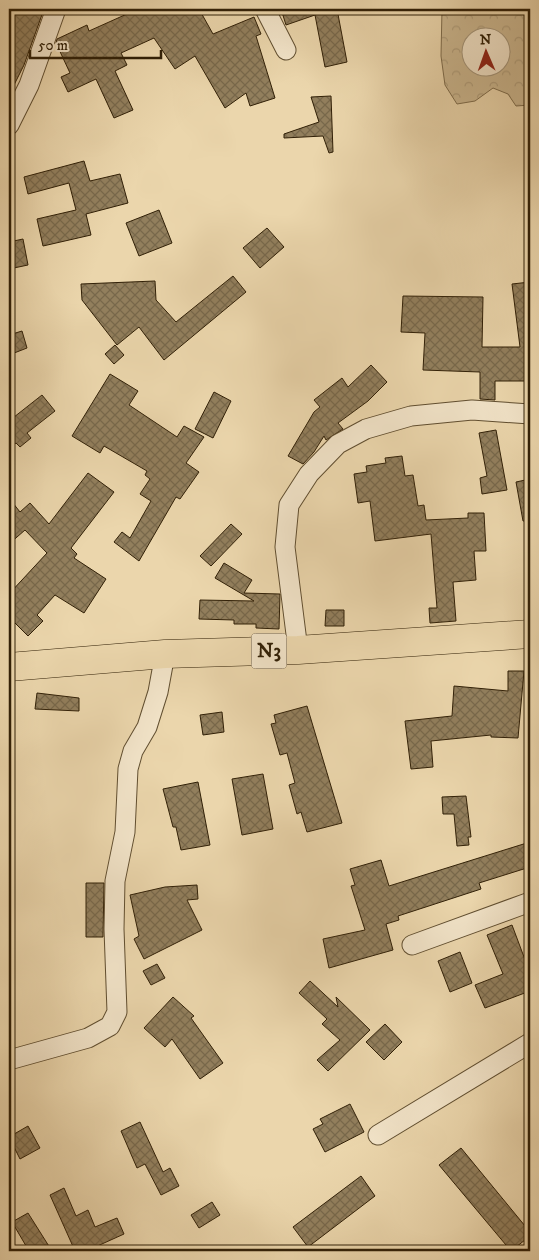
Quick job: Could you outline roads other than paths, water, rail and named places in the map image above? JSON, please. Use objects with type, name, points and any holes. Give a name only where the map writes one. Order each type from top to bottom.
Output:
[{"type":"main road","name":"N3","points":[[9,667],[165,654],[298,650],[530,634]]},
{"type":"street","points":[[9,125],[29,85],[56,9]]},
{"type":"street","points":[[265,9],[286,50]]},
{"type":"street","points":[[298,650],[285,548],[289,505],[308,474],[338,444],[366,429],[411,416],[472,410],[530,414]]},
{"type":"street","points":[[9,1060],[88,1038],[110,1026],[117,1012],[114,929],[115,881],[125,832],[128,769],[133,751],[147,727],[158,692],[165,654]]},
{"type":"street","points":[[412,945],[530,902]]},
{"type":"street","points":[[378,1134],[530,1043]]}]
